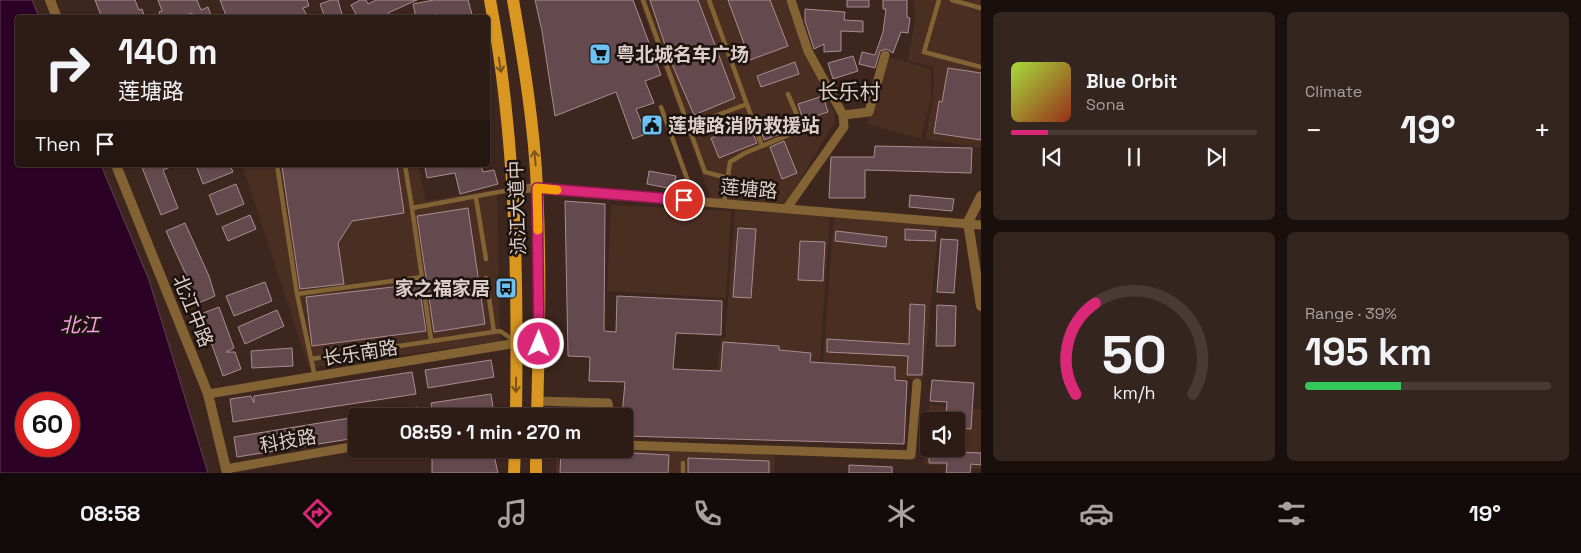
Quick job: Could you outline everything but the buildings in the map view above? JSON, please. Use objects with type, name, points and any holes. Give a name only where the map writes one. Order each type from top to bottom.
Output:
[{"type":"main road","name":"浈江大道中","points":[[490,0],[505,97],[514,189],[517,343],[516,408]]},
{"type":"main road","name":"浈江大道中","points":[[513,0],[528,91],[537,188],[540,326],[538,408]]},
{"type":"main road","points":[[514,473],[515,458]]},
{"type":"main road","points":[[536,458],[536,473]]},
{"type":"street","points":[[50,0],[56,15]]},
{"type":"street","points":[[787,208],[844,127],[843,115],[808,51],[791,0]]},
{"type":"street","points":[[843,115],[869,112],[885,55]]},
{"type":"street","name":"北江中路","points":[[117,167],[208,394],[226,471]]},
{"type":"street","name":"莲塘路","points":[[514,189],[537,188],[981,224]]},
{"type":"street","points":[[981,196],[968,222],[981,306]]},
{"type":"street","name":"长乐南路","points":[[208,394],[517,343]]},
{"type":"street","points":[[633,445],[911,454],[917,383]]},
{"type":"street","points":[[538,401],[608,403],[609,408]]},
{"type":"street","name":"科技路","points":[[226,471],[348,448]]},
{"type":"lane","points":[[643,0],[705,172],[728,178]]},
{"type":"lane","points":[[709,0],[762,146]]},
{"type":"lane","points":[[939,0],[924,52],[981,67]]},
{"type":"lane","points":[[952,0],[981,8]]},
{"type":"lane","points":[[724,203],[730,162],[803,129],[788,94]]},
{"type":"lane","points":[[688,126],[747,104]]},
{"type":"lane","points":[[661,108],[688,181],[684,200]]},
{"type":"lane","points":[[277,167],[297,294],[315,377]]},
{"type":"lane","points":[[405,167],[431,340]]},
{"type":"lane","points":[[412,208],[476,198],[514,189]]},
{"type":"lane","points":[[476,198],[486,259]]},
{"type":"lane","points":[[297,294],[422,277]]},
{"type":"lane","points":[[486,278],[494,332]]},
{"type":"lane","points":[[311,359],[494,332],[506,334],[517,343]]},
{"type":"lane","points":[[683,463],[683,473]]},
{"type":"shaded area","points":[[639,0],[786,0],[804,51],[834,112],[835,122],[786,203],[711,199]]},
{"type":"shaded area","points":[[914,0],[981,0],[981,148],[925,139],[933,97],[934,67],[908,61],[915,19]]},
{"type":"shaded area","points":[[889,57],[931,69],[931,99],[921,139],[867,124]]},
{"type":"shaded area","points":[[243,167],[418,167],[426,201],[497,189],[500,341],[309,368]]},
{"type":"shaded area","points":[[611,205],[731,211],[726,298],[607,291]]},
{"type":"shaded area","points":[[735,210],[830,215],[819,373],[717,368],[721,338],[725,339]]},
{"type":"shaded area","points":[[834,216],[939,225],[923,380],[822,374]]},
{"type":"shaded area","points":[[929,405],[981,409],[981,469],[924,464],[925,457],[965,457],[965,412],[928,412]]},
{"type":"shaded area","points":[[557,406],[604,408],[557,408]]},
{"type":"shaded area","points":[[633,448],[775,455],[774,473],[556,473],[556,458],[633,458]]},
{"type":"water","name":"北江","points":[[0,0],[32,0],[38,15],[15,15],[15,167],[102,167],[149,280],[208,473],[0,473]]},
{"type":"slow traffic","points":[[538,230],[537,188],[557,190]]},
{"type":"place","name":"粤北城名车广场","points":[[600,54]]},
{"type":"place","name":"莲塘路消防救援站","points":[[652,125]]},
{"type":"place","name":"家之福家居","points":[[506,288]]},
{"type":"district","name":"长乐村","points":[[849,91]]},
{"type":"route","points":[[539,344],[537,188],[684,200]]}]
